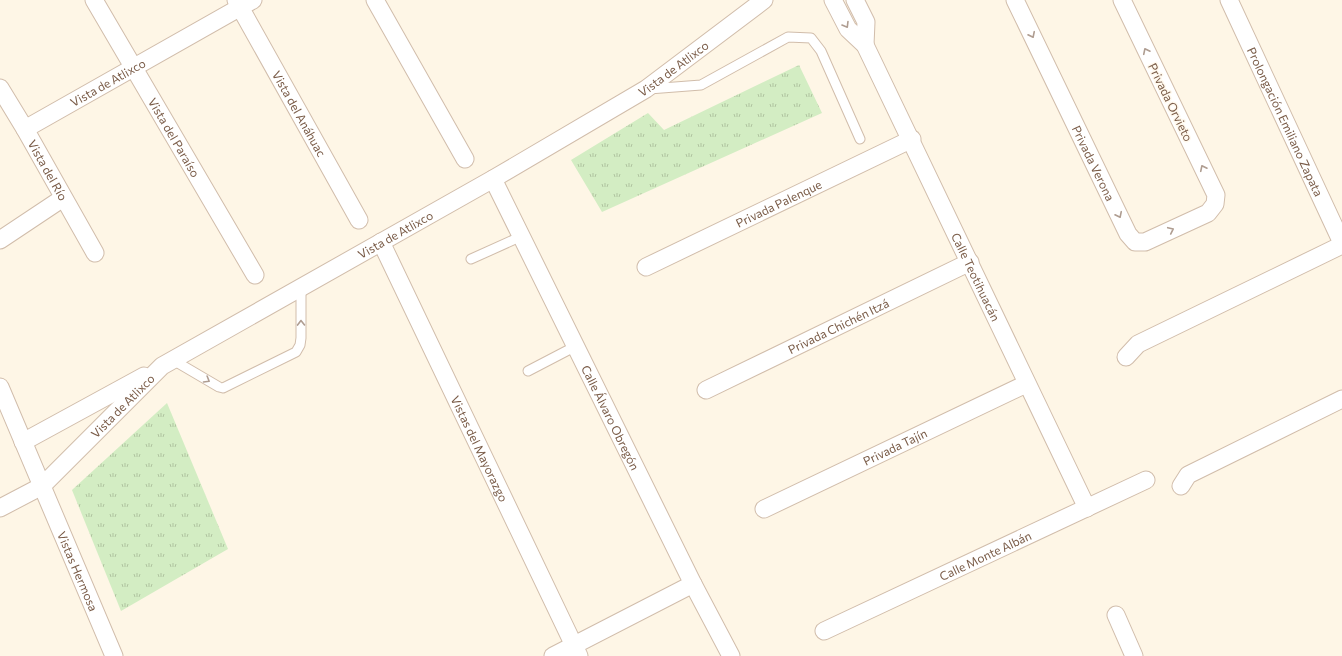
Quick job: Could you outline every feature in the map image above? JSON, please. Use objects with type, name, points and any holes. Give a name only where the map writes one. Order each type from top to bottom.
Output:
[{"type":"street","name":"Vista del Paraíso","points":[[94,0],[255,275]]},
{"type":"street","points":[[375,0],[465,159]]},
{"type":"street","name":"Vista de Atlixco","points":[[0,508],[42,486],[168,363],[493,179],[646,89],[764,0]]},
{"type":"street","name":"Calle Teotihuacán","points":[[833,0],[848,29],[865,45],[912,139],[1026,384],[1087,508]]},
{"type":"street","name":"Calle Teotihuacán","points":[[855,0],[866,22],[865,45]]},
{"type":"street","name":"Privada Verona","points":[[1015,0],[1128,234],[1135,242],[1145,242],[1208,213],[1215,204]]},
{"type":"street","name":"Privada Orvieto","points":[[1122,0],[1216,195],[1215,204]]},
{"type":"street","name":"Prolongación Emiliano Zapata","points":[[1229,0],[1342,244]]},
{"type":"street","name":"Vista de Atlixco","points":[[25,129],[134,68],[243,2]]},
{"type":"street","name":"Vista del Anáhuac","points":[[243,2],[359,220]]},
{"type":"street","name":"Vista del Río","points":[[2,96],[25,129],[95,253]]},
{"type":"street","name":"Privada Palenque","points":[[646,267],[912,139]]},
{"type":"street","name":"Calle Álvaro Obregón","points":[[493,179],[693,584],[731,656]]},
{"type":"street","points":[[0,240],[63,198]]},
{"type":"street","name":"Vistas del Mayorazgo","points":[[381,242],[576,651]]},
{"type":"street","points":[[1126,357],[1138,344],[1342,244]]},
{"type":"street","name":"Privada Chichén Itzá","points":[[706,390],[970,262]]},
{"type":"street","points":[[24,442],[168,363]]},
{"type":"street","name":"Privada Tajín","points":[[764,509],[1026,384]]},
{"type":"street","name":"Vistas Hermosa","points":[[0,387],[114,656]]},
{"type":"street","points":[[1181,486],[1188,475],[1342,399]]},
{"type":"street","name":"Calle Monte Albán","points":[[824,631],[1146,480]]},
{"type":"street","points":[[553,656],[576,651],[693,584]]},
{"type":"street","points":[[1116,615],[1134,656]]},
{"type":"lane","points":[[646,89],[701,85],[788,37],[811,38],[821,51],[860,139]]},
{"type":"lane","points":[[471,259],[522,236]]},
{"type":"lane","points":[[168,363],[223,388],[296,352],[300,345],[301,338],[301,288]]},
{"type":"lane","points":[[528,371],[576,346]]},
{"type":"green space","points":[[799,65],[822,113],[602,212],[571,160],[648,113],[664,130]]},
{"type":"green space","points":[[167,403],[228,549],[121,611],[72,490]]}]
